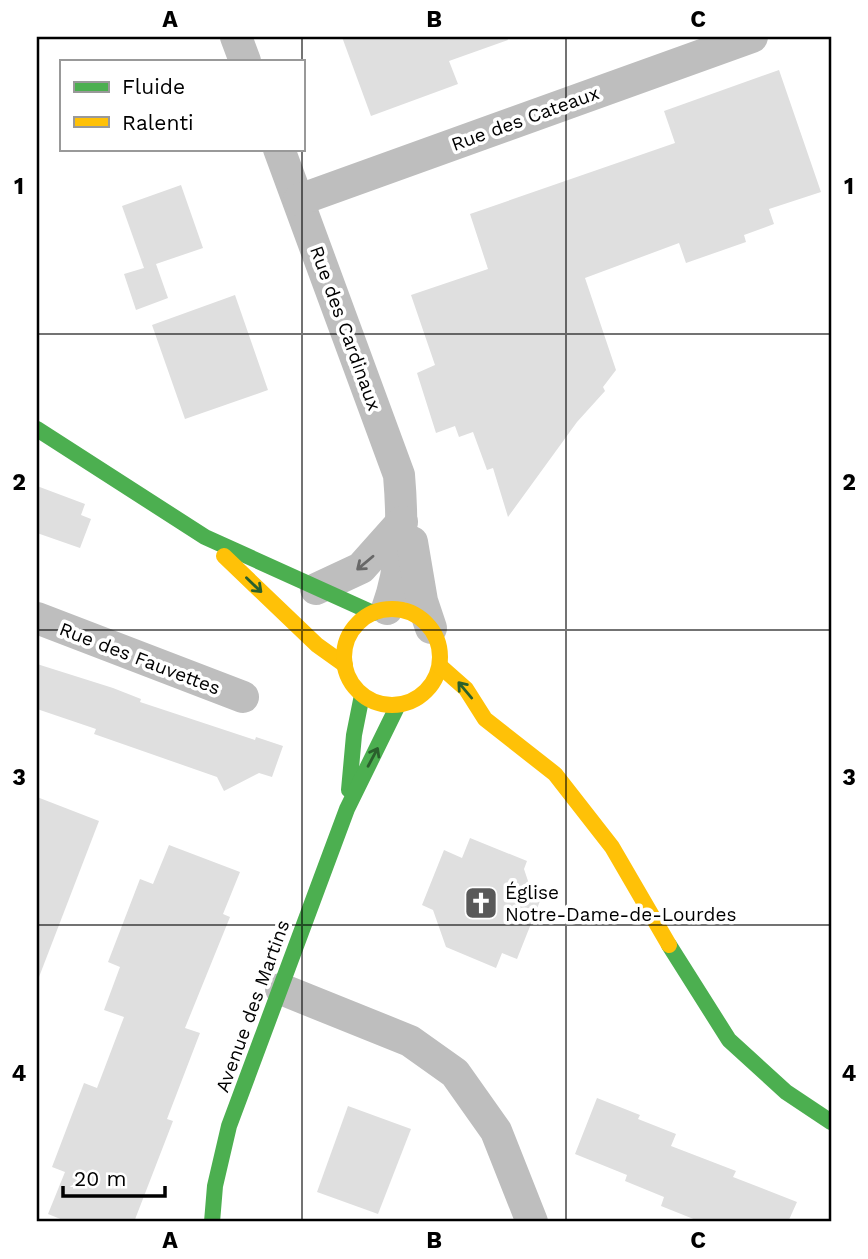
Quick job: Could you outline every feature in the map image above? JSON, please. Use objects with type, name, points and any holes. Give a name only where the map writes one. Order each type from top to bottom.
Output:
[{"type":"main road","points":[[37,429],[205,537],[316,589],[380,611],[404,610],[419,617],[431,628],[441,652],[440,666],[428,690],[418,698],[398,705],[385,705],[362,695],[354,687],[345,665],[345,650],[350,634],[360,621],[380,611]]},
{"type":"main road","points":[[205,537],[317,645],[345,665]]},
{"type":"main road","points":[[440,666],[466,689],[485,719],[555,774],[612,847],[693,987],[729,1040],[786,1092],[831,1122]]},
{"type":"main road","name":"Avenue des Martins","points":[[347,809],[354,735],[362,695]]},
{"type":"main road","points":[[418,698],[441,706]]},
{"type":"main road","name":"Avenue des Martins","points":[[212,1222],[215,1186],[229,1126],[347,809],[398,705]]},
{"type":"main road","points":[[464,713],[485,719]]},
{"type":"street","points":[[236,37],[245,60]]},
{"type":"street","name":"Rue des Cateaux","points":[[299,200],[752,37]]},
{"type":"street","name":"Rue des Cardinaux","points":[[279,150],[399,475],[402,516],[399,576],[380,611]]},
{"type":"street","points":[[316,589],[361,568],[402,516]]},
{"type":"street","name":"Rue des Cardinaux","points":[[402,516],[431,628]]},
{"type":"street","name":"Rue des Fauvettes","points":[[37,618],[243,697]]},
{"type":"street","points":[[281,989],[410,1041],[455,1073],[496,1131],[532,1222]]},
{"type":"building","points":[[342,37],[507,37],[508,40],[449,61],[458,84],[371,116]]},
{"type":"building","points":[[779,70],[821,192],[769,209],[774,224],[744,235],[746,242],[686,263],[679,243],[585,278],[616,370],[603,387],[605,391],[577,422],[508,517],[493,468],[487,470],[473,432],[459,437],[455,426],[436,433],[417,373],[435,365],[411,295],[488,269],[470,214],[675,143],[664,111]]},
{"type":"building","points":[[181,185],[203,248],[156,264],[168,298],[136,310],[124,274],[144,268],[122,206]]},
{"type":"building","points":[[235,295],[268,390],[185,419],[152,325]]},
{"type":"building","points":[[37,486],[85,504],[81,515],[91,519],[80,548],[37,533]]},
{"type":"building","points":[[37,664],[113,688],[141,699],[140,702],[255,740],[256,737],[283,746],[272,777],[259,773],[224,791],[217,777],[94,734],[96,729],[37,709]]},
{"type":"building","points":[[37,797],[99,821],[39,977],[37,977]]},
{"type":"building","name":"Église Notre-Dame-de-Lourdes","points":[[470,838],[527,861],[524,869],[534,899],[540,901],[517,959],[502,953],[496,968],[446,947],[433,910],[422,905],[444,850],[462,858]]},
{"type":"building","points":[[169,845],[240,872],[223,914],[230,917],[185,1028],[200,1033],[167,1119],[173,1121],[134,1222],[68,1222],[48,1214],[65,1172],[52,1167],[84,1083],[97,1088],[124,1017],[104,1010],[120,967],[108,962],[140,879],[153,884]]},
{"type":"building","points":[[597,1098],[640,1115],[638,1119],[676,1134],[671,1146],[736,1171],[733,1177],[797,1202],[788,1222],[701,1222],[661,1206],[664,1197],[625,1181],[627,1175],[575,1154]]},
{"type":"building","points":[[348,1106],[411,1129],[378,1214],[317,1192]]},
{"type":"traffic: fast","points":[[37,429],[205,537],[373,613]]},
{"type":"traffic: fast","points":[[349,790],[354,735],[362,695]]},
{"type":"traffic: fast","points":[[212,1222],[215,1186],[229,1126],[347,809],[398,705]]},
{"type":"traffic: fast","points":[[669,945],[729,1040],[786,1092],[831,1122]]},
{"type":"traffic: slow","points":[[224,556],[317,645],[345,665]]},
{"type":"traffic: slow","points":[[392,609],[410,613],[426,623],[436,639],[440,657],[436,675],[426,691],[410,701],[392,705],[374,701],[358,691],[348,675],[344,657],[348,639],[358,623],[374,613],[392,609]]},
{"type":"traffic: slow","points":[[440,666],[466,689],[485,719],[555,774],[612,847],[669,945]]},
{"type":"place","name":"Église Notre-Dame-de-Lourdes","points":[[481,903]]}]
